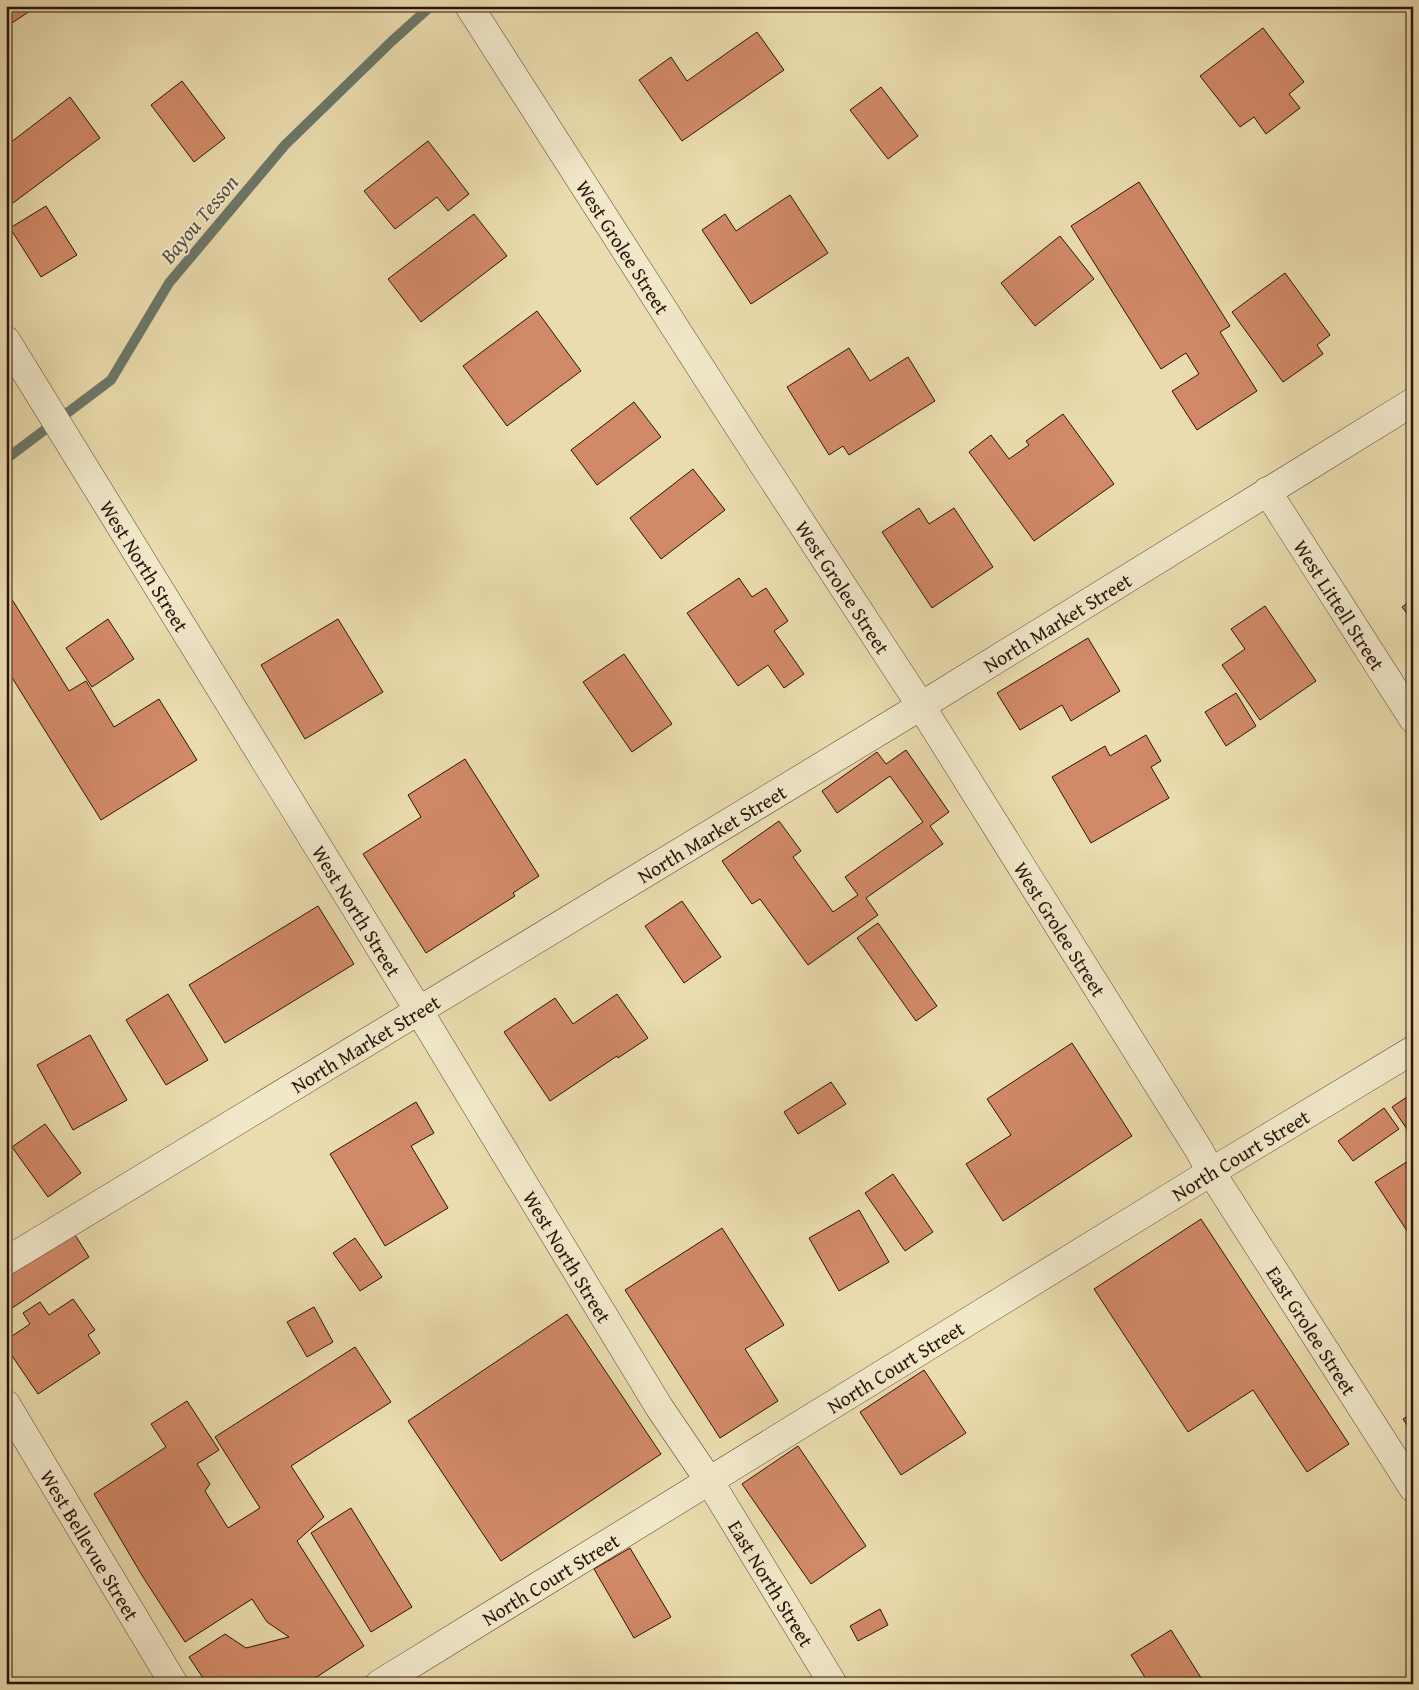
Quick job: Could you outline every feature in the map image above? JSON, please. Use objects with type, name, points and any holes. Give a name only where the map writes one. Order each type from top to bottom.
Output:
[{"type":"street","name":"West Grolee Street","points":[[470,8],[920,706],[1211,1172]]},
{"type":"street","name":"West North Street","points":[[6,340],[419,1011],[659,1407],[710,1482]]},
{"type":"street","name":"North Market Street","points":[[6,1261],[920,706],[1413,402]]},
{"type":"street","name":"West Littell Street","points":[[1267,491],[1413,720]]},
{"type":"street","name":"North Court Street","points":[[379,1684],[1211,1172],[1413,1050]]},
{"type":"street","name":"East Grolee Street","points":[[1211,1172],[1413,1488]]},
{"type":"street","name":"West Bellevue Street","points":[[6,1404],[174,1684]]},
{"type":"street","name":"East North Street","points":[[710,1482],[833,1684]]},
{"type":"building","points":[[6,6],[35,6],[36,7],[6,27]]},
{"type":"building","points":[[1263,28],[1304,82],[1289,94],[1300,108],[1266,134],[1254,117],[1240,127],[1200,76]]},
{"type":"building","points":[[757,32],[784,70],[682,141],[639,80],[671,57],[687,81]]},
{"type":"building","points":[[182,81],[225,138],[194,162],[151,105]]},
{"type":"building","points":[[881,87],[918,136],[888,159],[850,110]]},
{"type":"building","points":[[70,97],[100,138],[13,203],[6,195],[6,146]]},
{"type":"building","points":[[428,141],[469,194],[448,211],[437,197],[395,229],[364,191]]},
{"type":"building","points":[[1139,182],[1230,326],[1220,332],[1257,391],[1197,430],[1172,391],[1199,374],[1186,353],[1161,369],[1071,226]]},
{"type":"building","points":[[790,195],[828,253],[751,304],[702,230],[725,214],[736,231]]},
{"type":"building","points":[[46,206],[77,255],[41,277],[10,228]]},
{"type":"building","points":[[474,214],[507,256],[421,322],[388,279]]},
{"type":"building","points":[[1060,236],[1094,279],[1035,326],[1001,283]]},
{"type":"building","points":[[1285,273],[1330,335],[1317,345],[1323,354],[1283,382],[1232,312]]},
{"type":"building","points":[[537,311],[581,371],[507,426],[463,366]]},
{"type":"building","points":[[849,348],[870,381],[908,357],[935,401],[849,455],[843,446],[829,455],[787,387]]},
{"type":"building","points":[[634,402],[661,437],[597,485],[571,450]]},
{"type":"building","points":[[1063,414],[1114,484],[1034,541],[969,452],[991,435],[1009,459],[1029,445],[1026,441]]},
{"type":"building","points":[[693,469],[725,510],[661,559],[630,518]]},
{"type":"building","points":[[919,508],[929,524],[954,508],[993,567],[932,608],[882,532]]},
{"type":"building","points":[[739,578],[752,597],[766,588],[788,621],[774,631],[804,674],[784,688],[768,665],[738,686],[687,613]]},
{"type":"building","points":[[8,593],[69,691],[86,681],[114,727],[159,699],[197,760],[101,820],[6,668],[6,595]]},
{"type":"building","points":[[1413,599],[1413,621],[1402,607]]},
{"type":"building","points":[[1265,606],[1316,681],[1260,720],[1222,665],[1245,649],[1231,629]]},
{"type":"building","points":[[108,619],[134,659],[92,687],[66,648]]},
{"type":"building","points":[[338,619],[383,692],[305,739],[261,665]]},
{"type":"building","points":[[1088,638],[1120,691],[1071,721],[1062,705],[1020,730],[997,693]]},
{"type":"building","points":[[624,654],[672,724],[632,752],[583,682]]},
{"type":"building","points":[[1236,693],[1256,726],[1226,746],[1205,712]]},
{"type":"building","points":[[1146,735],[1161,761],[1151,767],[1169,798],[1091,843],[1052,777],[1105,746],[1110,756]]},
{"type":"building","points":[[906,750],[949,812],[930,826],[943,844],[866,898],[878,915],[808,965],[760,899],[752,904],[722,861],[779,821],[801,851],[793,857],[833,912],[858,895],[845,877],[923,822],[890,776],[837,813],[822,791],[877,752],[886,764]]},
{"type":"building","points":[[465,759],[539,876],[513,893],[515,896],[426,953],[363,854],[421,817],[408,795]]},
{"type":"building","points":[[682,901],[721,957],[684,983],[645,926]]},
{"type":"building","points":[[318,906],[354,964],[225,1043],[189,985]]},
{"type":"building","points":[[878,923],[937,1006],[916,1021],[857,938]]},
{"type":"building","points":[[168,994],[208,1060],[166,1085],[126,1020]]},
{"type":"building","points":[[617,994],[648,1038],[618,1058],[617,1056],[550,1101],[504,1032],[555,998],[573,1024]]},
{"type":"building","points":[[90,1035],[127,1100],[73,1130],[37,1065]]},
{"type":"building","points":[[1072,1043],[1132,1136],[1003,1221],[966,1164],[1011,1135],[987,1099]]},
{"type":"building","points":[[831,1082],[846,1104],[798,1134],[784,1112]]},
{"type":"building","points":[[1413,1093],[1413,1138],[1392,1107]]},
{"type":"building","points":[[416,1102],[434,1133],[411,1146],[448,1208],[385,1246],[330,1154]]},
{"type":"building","points":[[1384,1108],[1399,1129],[1353,1161],[1338,1141]]},
{"type":"building","points":[[45,1124],[81,1173],[48,1197],[12,1147]]},
{"type":"building","points":[[1413,1158],[1413,1240],[1375,1182]]},
{"type":"building","points":[[893,1174],[933,1232],[905,1251],[865,1193]]},
{"type":"building","points":[[859,1210],[889,1262],[839,1291],[809,1238]]},
{"type":"building","points":[[1201,1219],[1349,1444],[1307,1472],[1253,1390],[1188,1432],[1094,1289]]},
{"type":"building","points":[[722,1228],[784,1325],[745,1349],[778,1401],[720,1438],[625,1290]]},
{"type":"building","points":[[72,1230],[89,1257],[6,1312],[6,1274]]},
{"type":"building","points":[[355,1238],[382,1277],[360,1291],[333,1253]]},
{"type":"building","points":[[73,1299],[95,1330],[88,1335],[100,1353],[38,1394],[6,1347],[6,1340],[30,1324],[23,1313],[40,1302],[49,1315]]},
{"type":"building","points":[[314,1307],[333,1342],[307,1357],[287,1322]]},
{"type":"building","points":[[567,1314],[661,1454],[501,1561],[408,1421]]},
{"type":"building","points":[[355,1347],[391,1402],[291,1466],[324,1517],[297,1541],[364,1646],[306,1684],[207,1684],[189,1657],[225,1634],[246,1648],[289,1637],[267,1622],[252,1599],[185,1642],[143,1577],[94,1494],[166,1447],[151,1424],[187,1401],[219,1450],[197,1464],[210,1484],[205,1491],[228,1528],[260,1508],[215,1437]]},
{"type":"building","points":[[924,1370],[966,1433],[901,1475],[860,1412]]},
{"type":"building","points":[[1413,1413],[1413,1434],[1403,1419]]},
{"type":"building","points":[[798,1446],[866,1546],[811,1584],[742,1484]]},
{"type":"building","points":[[351,1508],[412,1607],[371,1632],[311,1533]]},
{"type":"building","points":[[630,1548],[671,1617],[634,1638],[594,1569]]},
{"type":"building","points":[[880,1609],[888,1625],[858,1641],[850,1626]]},
{"type":"building","points":[[1171,1630],[1205,1684],[1149,1684],[1131,1655]]},
{"type":"waterway","name":"Bayou Tesson","points":[[6,459],[111,380],[169,283],[285,145],[392,41],[431,6]]}]
